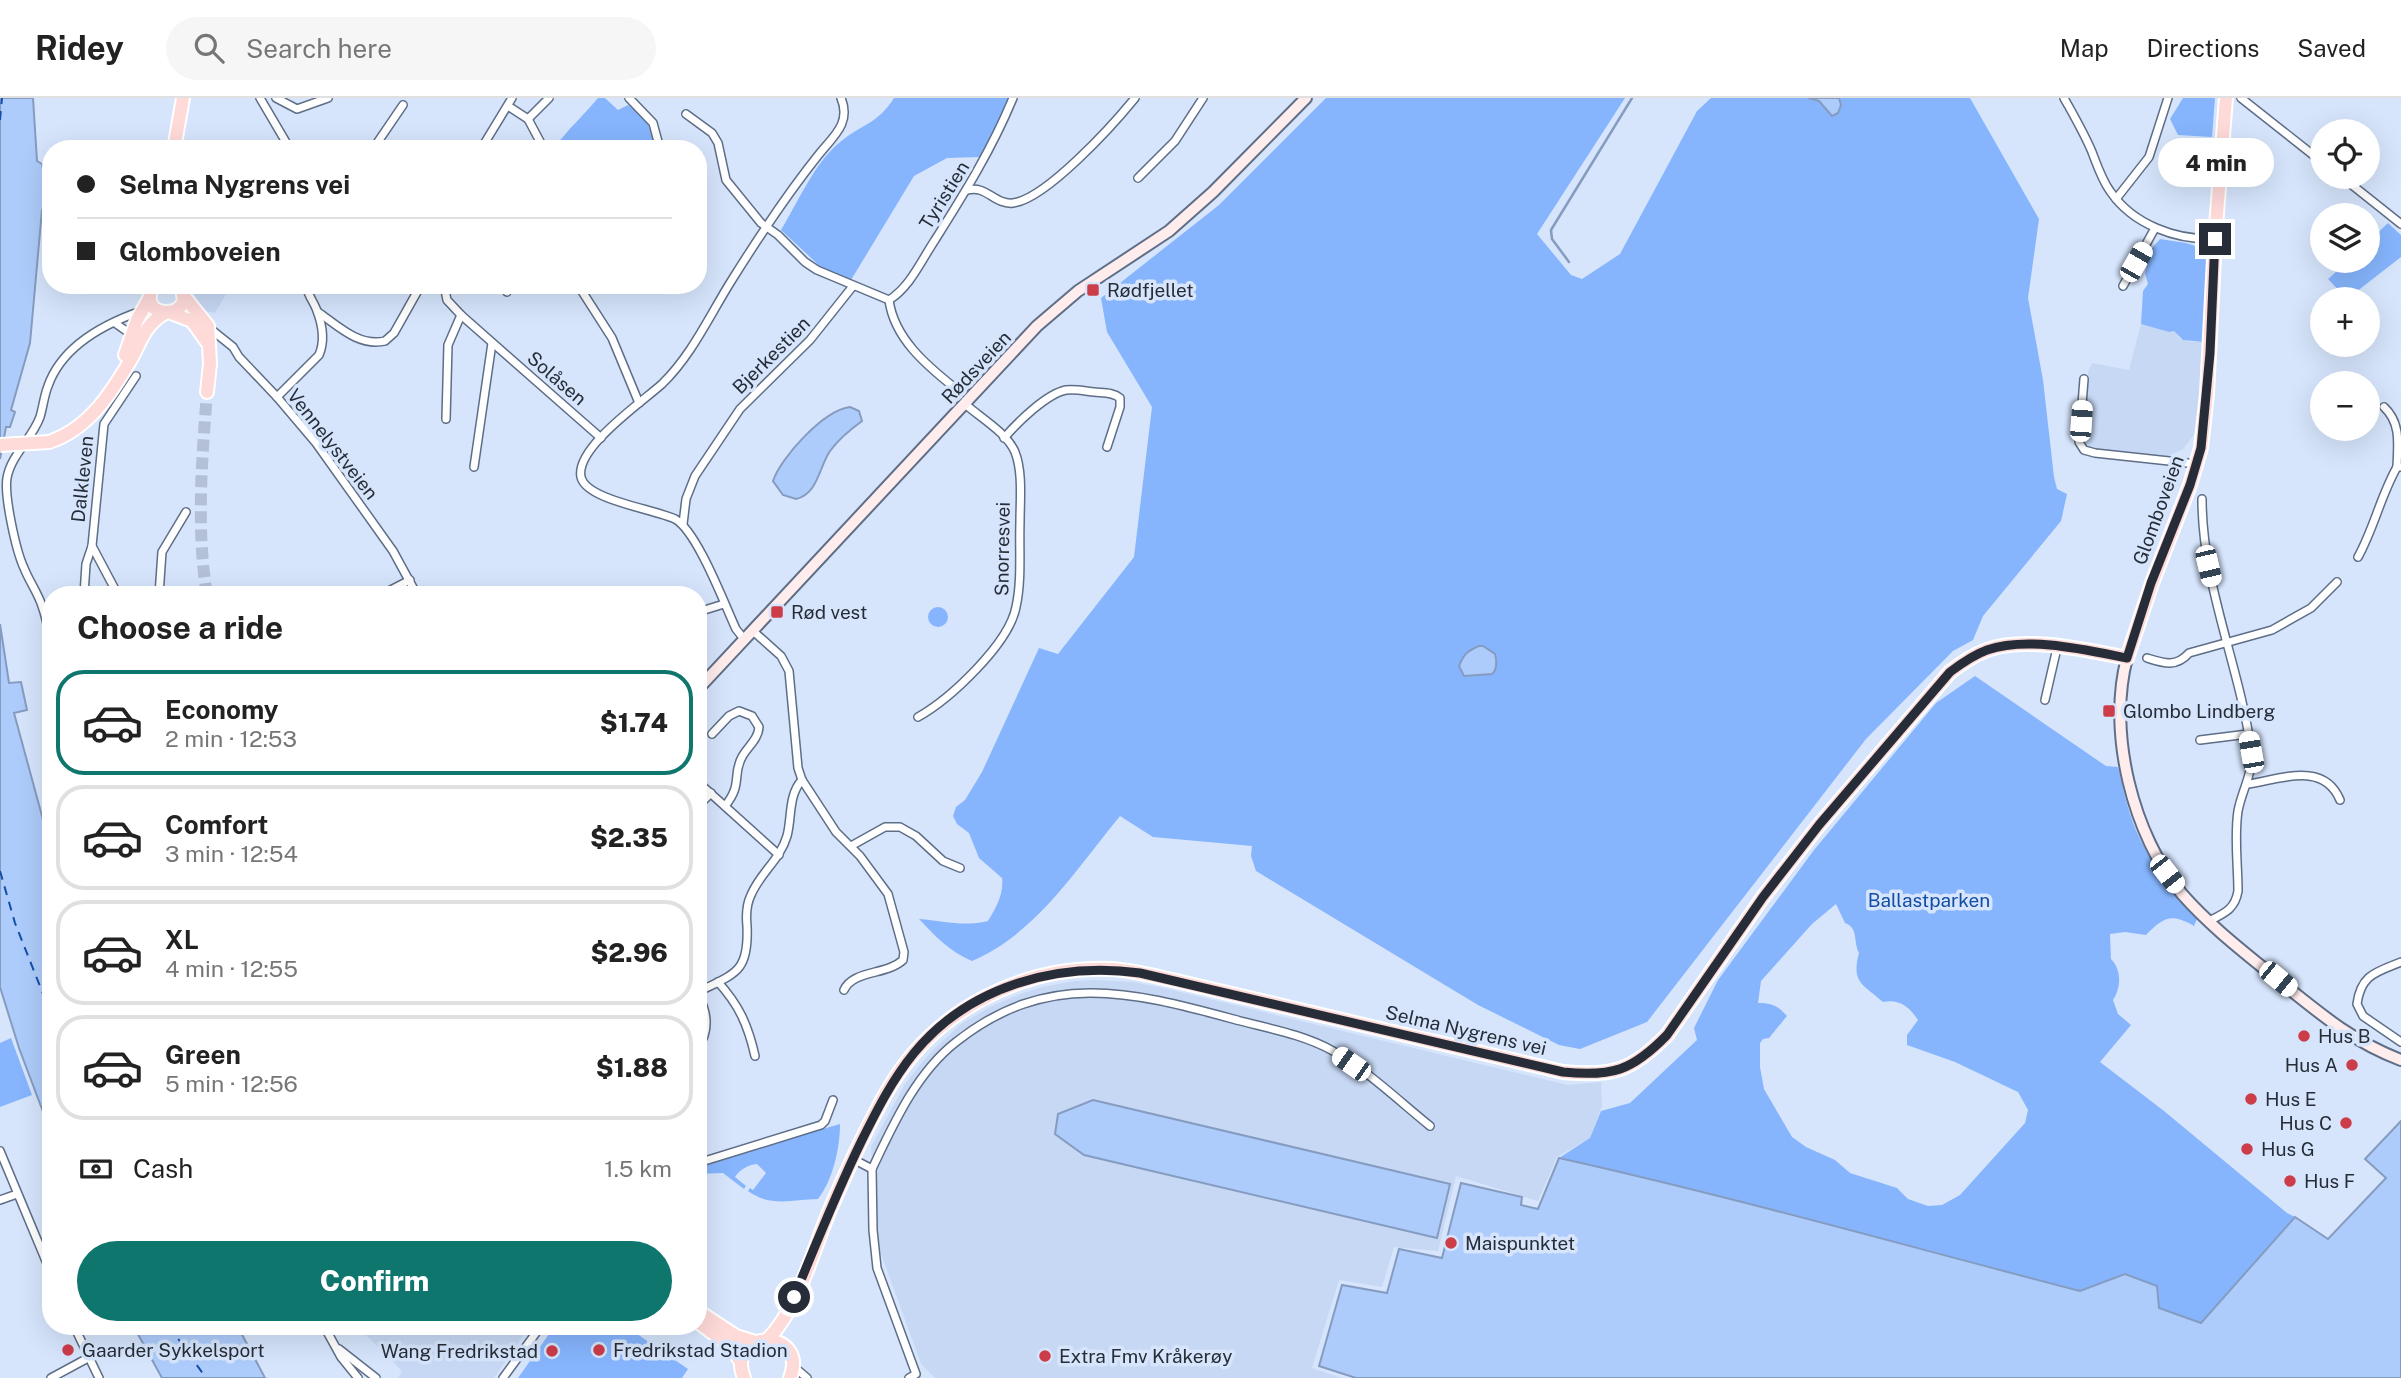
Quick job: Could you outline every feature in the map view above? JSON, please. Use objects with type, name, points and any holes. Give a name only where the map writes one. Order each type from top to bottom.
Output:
[{"type":"main road","points":[[176,140],[183,98]]},
{"type":"main road","name":"Glomboveien","points":[[2127,658],[2151,583],[2197,464],[2207,394],[2226,98]]},
{"type":"main road","points":[[122,373],[132,335],[151,294]]},
{"type":"main road","points":[[0,445],[49,442],[66,435],[90,417],[130,361],[148,325],[179,308],[181,294]]},
{"type":"main road","points":[[184,294],[208,326],[207,392]]},
{"type":"main road","points":[[149,299],[156,310],[192,321],[202,331],[209,346]]},
{"type":"main road","name":"Selma Nygrens vei","points":[[786,1348],[790,1308],[853,1158],[889,1087],[915,1052],[942,1025],[970,1004],[1024,980],[1073,970],[1114,969],[1168,979],[1563,1072],[1604,1074],[1618,1070],[1651,1052],[1667,1035],[1819,825],[1950,672],[1967,659],[1988,650],[2027,644],[2127,658]]},
{"type":"main road","name":"Selma Nygrens vei","points":[[741,1362],[745,1351],[761,1341],[790,1308]]},
{"type":"main road","points":[[707,1317],[736,1336],[777,1342],[786,1348],[791,1356],[792,1372]]},
{"type":"main road","points":[[707,1329],[730,1346],[741,1362],[744,1378]]},
{"type":"street","points":[[260,98],[285,140]]},
{"type":"street","points":[[276,98],[297,109],[328,98]]},
{"type":"street","points":[[527,119],[549,98]]},
{"type":"street","points":[[629,98],[653,123],[658,140]]},
{"type":"street","points":[[841,98],[845,108],[843,123],[797,182],[684,358],[663,382],[601,438],[582,463],[580,473],[585,485],[597,493],[666,515],[683,524],[696,544],[736,629],[781,656],[789,671],[798,768],[802,780],[836,832],[851,846],[888,894],[904,956],[895,965],[853,979],[845,990]]},
{"type":"street","name":"Tyristien","points":[[889,300],[906,285],[967,191],[999,133],[1013,98]]},
{"type":"street","points":[[967,191],[981,189],[1009,204],[1038,192],[1059,177],[1135,98]]},
{"type":"street","points":[[1138,178],[1175,141],[1203,98]]},
{"type":"street","name":"Rødsveien","points":[[707,679],[1037,326],[1078,291],[1169,231],[1237,169],[1306,98]]},
{"type":"street","points":[[2064,98],[2103,180],[2116,199],[2134,216],[2155,228],[2198,240],[2215,239]]},
{"type":"street","points":[[2116,199],[2149,157],[2168,98]]},
{"type":"street","points":[[2241,98],[2310,153]]},
{"type":"street","points":[[487,140],[510,102],[527,119],[539,140]]},
{"type":"street","points":[[379,140],[403,106]]},
{"type":"street","points":[[686,114],[712,132],[718,143],[728,185],[767,227],[817,270],[889,300],[893,320],[922,361],[955,388]]},
{"type":"street","points":[[2357,189],[2401,224]]},
{"type":"street","points":[[2123,286],[2155,228]]},
{"type":"street","name":"Bjerkestien","points":[[683,524],[686,499],[695,476],[740,409],[810,340],[853,286]]},
{"type":"street","points":[[277,397],[319,355],[322,347],[317,312],[308,294]]},
{"type":"street","points":[[317,312],[355,338],[366,342],[385,341],[394,333],[417,294]]},
{"type":"street","name":"Solåsen","points":[[446,294],[447,300],[461,315],[601,438]]},
{"type":"street","points":[[585,294],[612,338],[639,403]]},
{"type":"street","points":[[42,606],[22,565],[7,498],[7,478],[15,458],[37,422],[54,373],[80,342],[142,311]]},
{"type":"street","points":[[446,419],[449,345],[461,315]]},
{"type":"street","points":[[115,323],[132,335]]},
{"type":"street","name":"Vennelystveien","points":[[208,326],[233,347],[239,357],[277,397],[347,484],[413,586]]},
{"type":"street","points":[[474,467],[492,343]]},
{"type":"street","name":"Dalkleven","points":[[84,586],[86,564],[92,546],[104,424],[136,376]]},
{"type":"street","points":[[2084,379],[2079,442],[2084,450],[2197,464]]},
{"type":"street","points":[[1004,438],[1023,416],[1053,395],[1066,390],[1082,391],[1113,394],[1120,398],[1120,407],[1107,447]]},
{"type":"street","name":"Snorresvei","points":[[918,717],[932,709],[966,679],[999,641],[1011,624],[1019,590],[1018,474],[1015,452],[1004,438],[965,404]]},
{"type":"street","points":[[2358,557],[2368,539],[2386,485],[2399,467],[2398,424],[2392,413],[2384,407]]},
{"type":"street","points":[[2202,499],[2202,528],[2208,566],[2248,734],[2252,769],[2236,827],[2236,901],[2229,911],[2210,921]]},
{"type":"street","points":[[160,586],[162,552],[186,512]]},
{"type":"street","points":[[92,546],[113,586]]},
{"type":"street","points":[[398,586],[410,580]]},
{"type":"street","points":[[2147,658],[2169,664],[2183,660],[2189,653],[2272,630],[2311,608],[2337,582]]},
{"type":"street","points":[[707,609],[724,604]]},
{"type":"street","points":[[2045,700],[2057,648]]},
{"type":"street","name":"Glomboveien","points":[[2127,658],[2122,685],[2120,730],[2125,764],[2142,825],[2167,874],[2221,933],[2334,1026],[2401,1060]]},
{"type":"street","points":[[712,734],[729,716],[739,711],[752,716],[759,727],[757,737],[741,760],[737,788],[725,806]]},
{"type":"street","points":[[2200,740],[2248,734]]},
{"type":"street","points":[[2248,784],[2312,774],[2328,783],[2340,800]]},
{"type":"street","points":[[707,989],[744,961],[749,898],[754,887],[779,855],[787,835],[795,789],[802,780]]},
{"type":"street","points":[[707,790],[779,855]]},
{"type":"street","points":[[707,797],[711,793]]},
{"type":"street","points":[[851,846],[885,827],[900,827],[916,836],[943,861],[960,868]]},
{"type":"street","points":[[2401,962],[2375,972],[2361,988],[2357,1003],[2363,1016],[2401,1042]]},
{"type":"street","points":[[718,982],[742,1013],[750,1031],[755,1056]]},
{"type":"street","points":[[909,1378],[916,1374],[879,1278],[875,1257],[872,1169],[897,1119],[921,1080],[956,1042],[1009,1008],[1055,995],[1082,992],[1140,996],[1305,1039],[1334,1052],[1360,1070],[1430,1126]]},
{"type":"street","points":[[707,1160],[821,1125],[833,1100]]},
{"type":"street","points":[[1,1154],[42,1252]]},
{"type":"street","points":[[853,1158],[872,1169]]},
{"type":"street","points":[[0,1200],[17,1194]]},
{"type":"street","points":[[78,1335],[99,1378]]},
{"type":"street","points":[[329,1335],[358,1378]]},
{"type":"street","points":[[503,1378],[534,1335]]},
{"type":"street","points":[[336,1347],[376,1378]]},
{"type":"street","points":[[51,1378],[88,1358]]},
{"type":"street","points":[[792,1372],[807,1378]]},
{"type":"shaded area","points":[[0,98],[33,98],[37,161],[42,164],[42,210],[30,343],[11,410],[15,412],[10,427],[6,427],[0,459]]},
{"type":"shaded area","points":[[1808,98],[1839,98],[1841,105],[1838,113],[1832,116],[1819,101]]},
{"type":"shaded area","points":[[194,294],[226,294],[215,313],[204,311]]},
{"type":"shaded area","points":[[2141,324],[2174,331],[2180,339],[2203,342],[2204,346],[2196,432],[2183,449],[2166,457],[2102,451],[2090,448],[2082,440],[2088,372],[2092,363],[2129,370]]},
{"type":"shaded area","points":[[850,407],[859,411],[862,421],[830,451],[814,486],[796,499],[783,495],[773,481],[794,448],[828,416]]},
{"type":"shaded area","points":[[0,624],[9,683],[21,682],[27,710],[14,713],[42,816],[42,1109],[0,987]]},
{"type":"shaded area","points":[[1479,646],[1495,654],[1495,670],[1492,674],[1464,676],[1459,666],[1461,662],[1466,653]]},
{"type":"shaded area","points":[[1074,981],[1134,982],[1163,988],[1568,1085],[1601,1082],[1602,1106],[1590,1138],[1557,1157],[1538,1201],[1456,1176],[1438,1251],[1394,1247],[1382,1287],[1339,1280],[1312,1368],[1342,1378],[935,1378],[921,1364],[880,1251],[871,1147],[905,1084],[934,1049],[961,1024],[1020,994]]},
{"type":"shaded area","points":[[1093,1100],[1450,1184],[1437,1238],[1084,1155],[1055,1134],[1058,1114]]},
{"type":"shaded area","points":[[2401,1121],[2401,1378],[1356,1378],[1319,1366],[1342,1285],[1387,1293],[1399,1249],[1442,1258],[1461,1183],[1522,1197],[1521,1205],[1538,1209],[1559,1158],[1755,1205],[2080,1291],[2125,1274],[2157,1286],[2159,1308],[2201,1323],[2295,1217],[2328,1239],[2386,1178],[2365,1159]]},
{"type":"shaded area","points":[[138,1335],[242,1335],[265,1378],[162,1378]]},
{"type":"shaded area","points":[[366,1335],[524,1335],[494,1378],[398,1378],[402,1371]]},
{"type":"green space","points":[[598,98],[605,98],[618,110],[628,105],[646,118],[653,140],[560,140]]},
{"type":"green space","points":[[894,98],[1011,98],[980,157],[947,158],[914,176],[851,280],[823,269],[781,230],[814,172],[830,151],[875,119]]},
{"type":"green space","points":[[1326,98],[1625,98],[1537,234],[1571,275],[1582,279],[1620,254],[1697,111],[1711,98],[1970,98],[2039,219],[2028,298],[2043,380],[2054,477],[2057,489],[2067,494],[2061,521],[1983,616],[1973,640],[1953,651],[1866,739],[1647,1022],[1580,1049],[1559,1045],[1478,1005],[1256,871],[1251,856],[1252,846],[1153,837],[1120,816],[1036,917],[995,949],[972,961],[950,948],[919,919],[970,924],[988,921],[991,916],[1001,895],[1002,878],[979,858],[969,833],[957,824],[953,816],[956,807],[965,800],[982,772],[1039,648],[1058,654],[1134,557],[1152,407],[1107,332],[1101,298],[1219,205]]},
{"type":"green space","points":[[2183,98],[2215,98],[2212,137],[2178,135],[2170,119]]},
{"type":"green space","points":[[2388,223],[2401,235],[2401,257],[2362,287],[2336,287],[2328,279],[2335,273],[2380,273],[2380,231]]},
{"type":"green space","points":[[2160,239],[2208,250],[2203,342],[2183,340],[2174,331],[2141,324],[2143,291],[2148,284],[2145,273],[2147,254]]},
{"type":"green space","points":[[938,607],[945,610],[948,617],[945,624],[938,627],[931,624],[928,617],[931,610]]},
{"type":"green space","name":"Ballastparken","points":[[1975,676],[2106,766],[2118,767],[2130,814],[2142,843],[2167,883],[2197,919],[2194,926],[2179,919],[2168,919],[2146,935],[2125,932],[2110,934],[2111,959],[2117,968],[2119,979],[2113,1000],[2118,1014],[2131,1025],[2100,1062],[2295,1217],[2201,1323],[2159,1308],[2125,1275],[2080,1291],[1755,1205],[1559,1158],[1590,1138],[1601,1111],[1630,1103],[1697,1040],[1694,1028],[1718,980],[1814,850],[1936,703]],"holes":[[[1836,904],[1845,923],[1854,932],[1859,953],[1857,971],[1861,982],[1883,1002],[1904,1005],[1918,1020],[1907,1035],[1907,1045],[1955,1062],[2018,1092],[2028,1110],[2025,1123],[1960,1195],[1942,1205],[1928,1206],[1908,1199],[1897,1188],[1850,1173],[1835,1160],[1806,1147],[1792,1137],[1764,1089],[1760,1043],[1769,1038],[1787,1016],[1774,1006],[1758,1003],[1761,981],[1812,924]]]},
{"type":"green space","points":[[11,1038],[32,1095],[0,1107],[0,1043]]},
{"type":"green space","points":[[840,1124],[835,1163],[828,1183],[818,1199],[764,1199],[748,1191],[750,1188],[753,1190],[766,1173],[757,1164],[744,1168],[735,1177],[746,1186],[744,1189],[723,1173],[707,1174],[707,1162]]},
{"type":"green space","name":"Fredrikstad Stadion","points":[[548,1335],[639,1335],[688,1369],[682,1378],[518,1378]]},
{"type":"waterway","points":[[1569,262],[1552,239],[1551,230],[1632,98]]},
{"type":"ferry route","points":[[0,120],[2,98]]},
{"type":"ferry route","points":[[0,871],[15,923],[42,991]]},
{"type":"ferry route","points":[[175,1335],[206,1378]]},
{"type":"tunnel","points":[[206,586],[201,519],[207,392]]},
{"type":"place","name":"Rødfjellet","points":[[1093,290]]},
{"type":"place","name":"Rød vest","points":[[777,612]]},
{"type":"place","name":"Glombo Lindberg","points":[[2109,711]]},
{"type":"place","name":"Hus B","points":[[2304,1036]]},
{"type":"place","name":"Hus A","points":[[2352,1065]]},
{"type":"place","name":"Hus E","points":[[2251,1099]]},
{"type":"place","name":"Hus C","points":[[2346,1123]]},
{"type":"place","name":"Hus G","points":[[2247,1149]]},
{"type":"place","name":"Hus F","points":[[2290,1181]]},
{"type":"place","name":"Maispunktet","points":[[1451,1243]]},
{"type":"place","name":"Gaarder Sykkelsport","points":[[68,1350]]},
{"type":"place","name":"Fredrikstad Stadion","points":[[599,1350]]},
{"type":"place","name":"Wang Fredrikstad","points":[[552,1351]]},
{"type":"place","name":"Extra Fmv Kråkerøy","points":[[1045,1356]]},
{"type":"route","points":[[794,1297],[853,1158],[889,1087],[915,1052],[942,1025],[970,1004],[1024,980],[1073,970],[1114,969],[1140,973],[1563,1072],[1589,1075],[1618,1070],[1651,1052],[1667,1035],[1763,897],[1819,825],[1950,672],[1967,659],[1988,650],[2027,644],[2127,658],[2151,583],[2190,485],[2201,448],[2210,353],[2215,239]]}]
